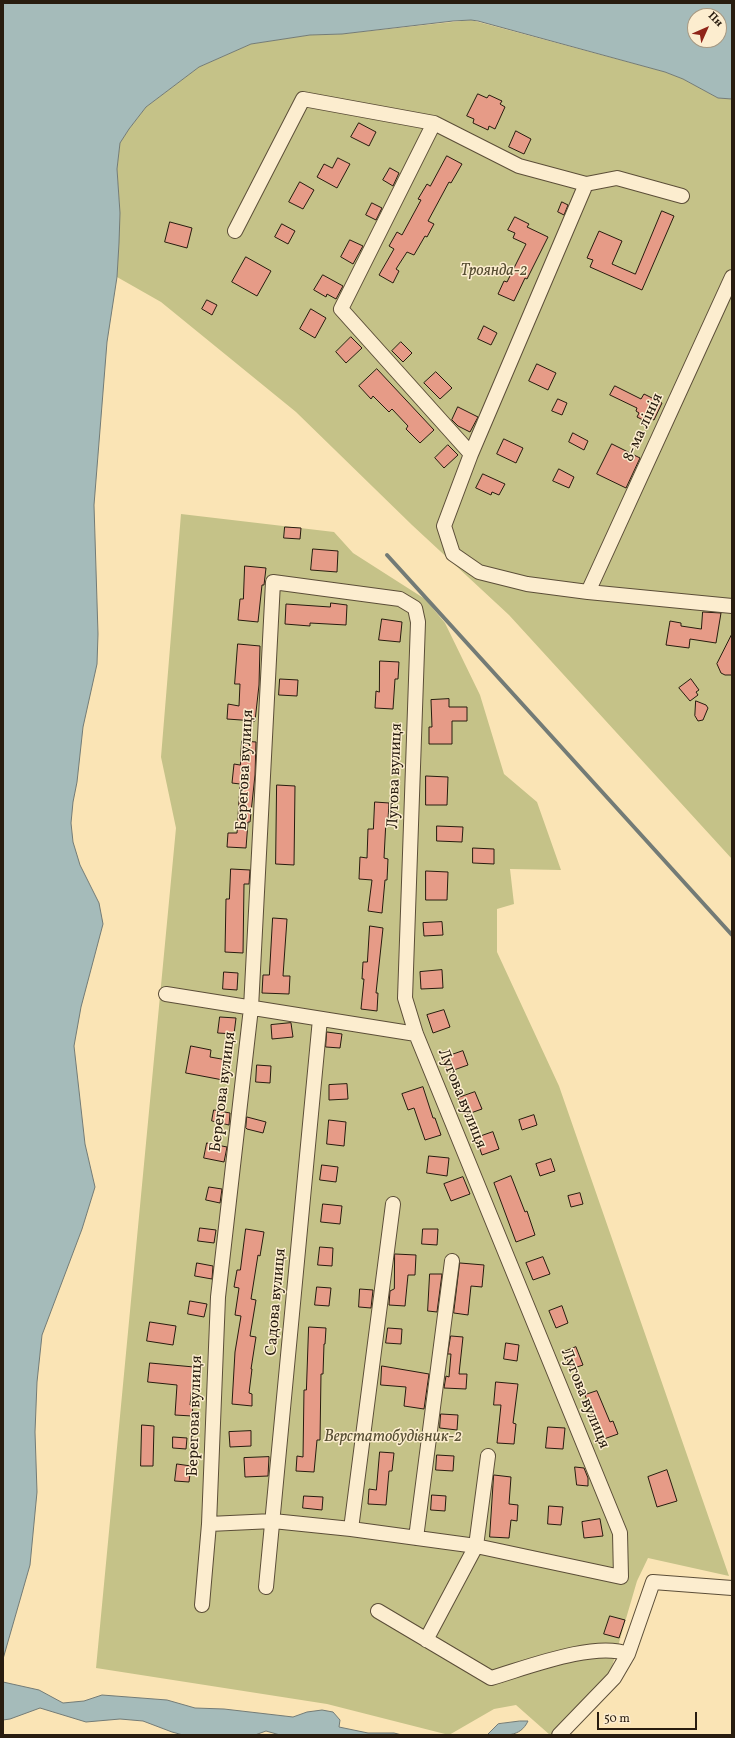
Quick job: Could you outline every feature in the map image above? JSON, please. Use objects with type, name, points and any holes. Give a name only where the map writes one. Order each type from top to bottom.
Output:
[{"type":"street","points":[[235,231],[303,99],[434,124],[519,166],[586,184],[617,178],[682,196]]},
{"type":"street","points":[[434,124],[340,309],[471,454]]},
{"type":"street","points":[[586,184],[471,454],[444,526],[453,554],[479,572],[527,584],[588,592],[732,606]]},
{"type":"street","name":"8-ма лінія","points":[[588,592],[732,277]]},
{"type":"street","name":"Берегова вулиця","points":[[202,1605],[209,1524],[218,1297],[251,1008],[273,582],[400,599],[415,608]]},
{"type":"street","name":"Лугова вулиця","points":[[415,608],[418,622],[404,998],[416,1034],[620,1533],[621,1577],[476,1546]]},
{"type":"street","points":[[166,994],[416,1034]]},
{"type":"street","name":"Садова вулиця","points":[[266,1587],[320,1019]]},
{"type":"street","points":[[351,1529],[393,1204]]},
{"type":"street","points":[[416,1538],[452,1260]]},
{"type":"street","points":[[426,1640],[476,1546],[488,1456]]},
{"type":"street","points":[[209,1524],[273,1521],[351,1529],[476,1546]]},
{"type":"street","points":[[559,1735],[614,1678],[628,1654],[653,1582],[732,1588]]},
{"type":"street","points":[[378,1611],[491,1678],[583,1651],[617,1650],[628,1654]]},
{"type":"green space","name":"Троянда-2","points":[[471,20],[665,72],[683,79],[718,98],[732,99],[732,859],[509,615],[412,525],[296,412],[161,302],[117,277],[120,213],[117,169],[120,143],[146,107],[199,67],[251,44],[310,35],[342,34]]},
{"type":"green space","name":"Верстатобудівник-2","points":[[181,514],[334,532],[353,553],[425,599],[445,623],[480,695],[504,774],[537,802],[561,870],[510,869],[514,904],[497,909],[497,952],[559,1086],[729,1576],[648,1558],[637,1581],[611,1670],[554,1735],[550,1735],[516,1705],[494,1709],[449,1735],[327,1704],[96,1668],[176,828],[161,757]]},
{"type":"shaded area","points":[[3,3],[732,3],[732,99],[718,98],[683,79],[665,72],[478,21],[453,21],[342,34],[310,35],[251,44],[199,67],[146,107],[120,143],[117,169],[120,213],[117,277],[107,342],[94,505],[98,634],[97,664],[83,727],[71,823],[73,842],[80,865],[99,903],[103,924],[81,1007],[74,1046],[85,1144],[95,1187],[82,1229],[42,1335],[37,1382],[35,1432],[37,1492],[30,1565],[3,1659]]},
{"type":"shaded area","points":[[3,1682],[39,1690],[63,1703],[84,1701],[102,1695],[167,1700],[195,1708],[224,1709],[293,1717],[307,1712],[322,1710],[333,1712],[340,1720],[339,1727],[368,1733],[394,1733],[402,1735],[280,1735],[266,1731],[255,1735],[183,1735],[143,1721],[120,1719],[86,1722],[40,1708],[10,1719],[3,1720]]},
{"type":"shaded area","points":[[528,1721],[521,1730],[516,1733],[506,1735],[487,1735],[498,1724]]},
{"type":"building","points":[[478,94],[487,98],[489,95],[502,101],[500,104],[505,107],[495,129],[489,126],[488,130],[473,123],[474,119],[467,116]]},
{"type":"building","points":[[359,123],[376,132],[369,146],[351,137]]},
{"type":"building","points":[[516,131],[531,139],[524,154],[509,147]]},
{"type":"building","points":[[447,156],[462,164],[451,183],[449,182],[428,221],[434,224],[427,237],[425,236],[414,255],[407,252],[396,269],[399,271],[393,283],[379,275],[394,249],[389,246],[397,232],[402,235],[421,200],[418,199],[427,184],[430,186]]},
{"type":"building","points":[[338,158],[350,164],[337,188],[317,177],[324,164],[332,168]]},
{"type":"building","points":[[390,168],[399,173],[393,186],[383,180]]},
{"type":"building","points":[[300,182],[314,190],[303,209],[289,202]]},
{"type":"building","points":[[562,202],[568,205],[564,215],[558,212]]},
{"type":"building","points":[[372,203],[382,208],[376,220],[366,215]]},
{"type":"building","points":[[662,211],[674,216],[642,290],[590,267],[593,260],[587,258],[599,231],[622,241],[612,264],[635,274]]},
{"type":"building","points":[[515,217],[529,224],[527,227],[548,237],[514,301],[498,294],[504,281],[507,282],[526,244],[513,238],[515,233],[508,230]]},
{"type":"building","points":[[170,222],[192,228],[187,248],[165,242]]},
{"type":"building","points":[[282,224],[295,231],[288,244],[275,237]]},
{"type":"building","points":[[350,240],[363,246],[353,264],[341,257]]},
{"type":"building","points":[[246,257],[271,271],[257,296],[232,282]]},
{"type":"building","points":[[323,275],[343,286],[336,299],[327,294],[326,297],[314,290]]},
{"type":"building","points":[[207,300],[217,305],[212,315],[202,309]]},
{"type":"building","points":[[311,309],[326,318],[315,338],[300,329]]},
{"type":"building","points":[[484,326],[497,333],[491,345],[478,339]]},
{"type":"building","points":[[351,337],[362,348],[346,363],[336,352]]},
{"type":"building","points":[[401,342],[412,353],[403,362],[392,351]]},
{"type":"building","points":[[537,364],[556,373],[548,390],[529,381]]},
{"type":"building","points":[[377,369],[434,430],[420,443],[406,429],[408,426],[392,409],[389,412],[373,396],[371,399],[359,386]]},
{"type":"building","points":[[436,372],[452,388],[440,399],[424,383]]},
{"type":"building","points":[[615,386],[641,399],[644,394],[662,403],[654,420],[651,419],[649,423],[637,417],[639,413],[636,411],[637,408],[610,395]]},
{"type":"building","points":[[558,399],[567,403],[562,415],[552,411]]},
{"type":"building","points":[[458,407],[478,417],[470,432],[458,426],[452,420]]},
{"type":"building","points":[[573,433],[588,441],[584,450],[569,442]]},
{"type":"building","points":[[504,439],[523,448],[516,463],[497,454]]},
{"type":"building","points":[[612,444],[640,458],[626,488],[597,474]]},
{"type":"building","points":[[448,445],[458,455],[444,468],[435,458]]},
{"type":"building","points":[[559,469],[574,477],[569,488],[553,481]]},
{"type":"building","points":[[483,474],[505,484],[499,495],[492,492],[491,495],[476,488]]},
{"type":"building","points":[[285,527],[301,528],[300,539],[284,538]]},
{"type":"building","points":[[313,549],[338,551],[337,572],[311,570]]},
{"type":"building","points":[[245,566],[266,568],[264,585],[262,585],[258,622],[238,620],[240,599],[243,599]]},
{"type":"building","points":[[331,603],[347,605],[346,625],[310,623],[310,626],[285,624],[286,604],[330,607]]},
{"type":"building","points":[[703,612],[721,613],[716,643],[690,639],[689,648],[666,645],[670,621],[681,623],[681,626],[701,629]]},
{"type":"building","points":[[382,619],[402,622],[400,642],[379,640]]},
{"type":"building","points":[[732,634],[732,675],[725,675],[721,673],[717,664]]},
{"type":"building","points":[[238,644],[260,646],[259,685],[255,721],[227,719],[228,704],[239,706],[240,684],[235,684]]},
{"type":"building","points":[[380,661],[399,662],[398,679],[395,679],[393,709],[375,708],[376,691],[379,692]]},
{"type":"building","points":[[280,679],[298,680],[297,696],[279,695]]},
{"type":"building","points":[[691,679],[699,690],[696,692],[698,695],[690,701],[679,688]]},
{"type":"building","points":[[449,699],[449,707],[467,707],[467,721],[452,721],[452,744],[429,744],[429,727],[432,727],[431,700]]},
{"type":"building","points":[[696,701],[706,705],[708,708],[703,720],[698,721],[695,716]]},
{"type":"building","points":[[242,741],[256,742],[255,775],[246,848],[227,847],[228,833],[237,833],[240,784],[232,783],[234,764],[240,765]]},
{"type":"building","points":[[426,776],[448,777],[447,805],[426,805]]},
{"type":"building","points":[[277,785],[295,786],[294,865],[276,864]]},
{"type":"building","points":[[375,802],[389,803],[388,820],[386,820],[384,858],[388,859],[387,880],[385,880],[382,913],[368,911],[372,880],[359,879],[360,857],[367,858],[368,829],[373,829]]},
{"type":"building","points":[[437,826],[463,827],[462,842],[437,841]]},
{"type":"building","points":[[473,848],[494,849],[494,864],[473,863]]},
{"type":"building","points":[[231,869],[250,870],[249,884],[244,884],[243,953],[225,952],[226,899],[229,899]]},
{"type":"building","points":[[426,871],[448,872],[447,900],[426,900]]},
{"type":"building","points":[[273,918],[287,919],[283,976],[290,976],[289,994],[262,993],[263,975],[269,975]]},
{"type":"building","points":[[442,922],[443,935],[424,936],[423,923]]},
{"type":"building","points":[[370,926],[383,928],[376,993],[378,993],[377,1011],[361,1009],[364,979],[362,979],[363,962],[367,962]]},
{"type":"building","points":[[442,970],[443,988],[421,989],[420,972]]},
{"type":"building","points":[[224,972],[238,973],[237,990],[223,989]]},
{"type":"building","points":[[444,1010],[450,1027],[433,1033],[427,1015]]},
{"type":"building","points":[[220,1017],[236,1018],[234,1034],[218,1033]]},
{"type":"building","points":[[291,1023],[293,1037],[272,1039],[271,1025]]},
{"type":"building","points":[[327,1032],[342,1034],[340,1048],[326,1047]]},
{"type":"building","points":[[191,1046],[211,1050],[210,1057],[227,1060],[223,1080],[186,1073]]},
{"type":"building","points":[[463,1051],[468,1065],[448,1072],[443,1058]]},
{"type":"building","points":[[257,1065],[271,1066],[270,1083],[256,1082]]},
{"type":"building","points":[[347,1084],[348,1099],[329,1100],[329,1085]]},
{"type":"building","points":[[423,1087],[433,1118],[435,1118],[441,1135],[425,1140],[414,1108],[408,1110],[402,1094]]},
{"type":"building","points":[[475,1092],[482,1109],[465,1115],[458,1098]]},
{"type":"building","points":[[214,1110],[230,1113],[229,1125],[212,1121]]},
{"type":"building","points":[[534,1115],[537,1125],[522,1130],[519,1120]]},
{"type":"building","points":[[247,1117],[266,1122],[263,1133],[246,1128]]},
{"type":"building","points":[[329,1120],[346,1122],[344,1146],[327,1144]]},
{"type":"building","points":[[493,1132],[499,1149],[482,1155],[476,1138]]},
{"type":"building","points":[[207,1143],[227,1147],[224,1162],[204,1158]]},
{"type":"building","points":[[429,1156],[449,1158],[447,1176],[427,1173]]},
{"type":"building","points":[[551,1159],[555,1171],[540,1176],[536,1164]]},
{"type":"building","points":[[322,1165],[338,1167],[336,1182],[320,1180]]},
{"type":"building","points":[[511,1176],[525,1212],[527,1211],[535,1235],[516,1242],[494,1183]]},
{"type":"building","points":[[463,1177],[470,1194],[451,1201],[444,1184]]},
{"type":"building","points":[[209,1187],[222,1189],[220,1203],[206,1200]]},
{"type":"building","points":[[580,1193],[583,1204],[571,1207],[568,1196]]},
{"type":"building","points":[[323,1204],[342,1206],[340,1224],[321,1222]]},
{"type":"building","points":[[200,1228],[216,1230],[214,1243],[198,1241]]},
{"type":"building","points":[[246,1229],[264,1232],[260,1256],[258,1255],[251,1299],[256,1300],[250,1336],[256,1337],[249,1393],[252,1394],[252,1406],[232,1404],[235,1352],[241,1316],[235,1315],[239,1288],[234,1287],[237,1270],[240,1270]]},
{"type":"building","points":[[423,1229],[438,1229],[437,1245],[422,1244]]},
{"type":"building","points":[[320,1247],[333,1248],[332,1266],[318,1265]]},
{"type":"building","points":[[395,1254],[416,1255],[415,1275],[408,1275],[405,1306],[389,1305],[390,1291],[394,1289]]},
{"type":"building","points":[[543,1257],[550,1274],[533,1280],[526,1263]]},
{"type":"building","points":[[197,1263],[213,1266],[212,1279],[195,1276]]},
{"type":"building","points":[[460,1263],[484,1265],[482,1287],[471,1286],[468,1315],[454,1313]]},
{"type":"building","points":[[430,1274],[442,1274],[437,1312],[428,1311]]},
{"type":"building","points":[[317,1287],[331,1288],[329,1306],[315,1305]]},
{"type":"building","points":[[360,1289],[373,1290],[371,1308],[359,1307]]},
{"type":"building","points":[[190,1301],[207,1304],[204,1317],[188,1314]]},
{"type":"building","points":[[562,1306],[568,1323],[556,1328],[549,1311]]},
{"type":"building","points":[[150,1322],[176,1326],[173,1345],[147,1341]]},
{"type":"building","points":[[309,1327],[326,1328],[323,1374],[321,1374],[320,1440],[317,1440],[314,1472],[296,1471],[297,1456],[303,1457],[304,1390],[306,1390]]},
{"type":"building","points":[[388,1328],[402,1329],[401,1344],[386,1343]]},
{"type":"building","points":[[451,1336],[463,1337],[459,1374],[467,1374],[466,1389],[444,1388],[446,1376],[449,1377],[451,1354],[448,1354]]},
{"type":"building","points":[[506,1343],[519,1345],[517,1361],[504,1359]]},
{"type":"building","points":[[576,1347],[583,1365],[571,1369],[564,1352]]},
{"type":"building","points":[[150,1363],[194,1367],[190,1405],[193,1405],[192,1416],[175,1415],[177,1385],[148,1382]]},
{"type":"building","points":[[382,1366],[429,1374],[424,1409],[404,1406],[406,1387],[381,1385]]},
{"type":"building","points":[[496,1382],[518,1384],[513,1423],[516,1424],[514,1444],[497,1443],[501,1405],[494,1405]]},
{"type":"building","points":[[597,1391],[610,1422],[613,1421],[618,1434],[601,1440],[585,1395]]},
{"type":"building","points":[[441,1414],[458,1415],[457,1430],[440,1428]]},
{"type":"building","points":[[142,1425],[154,1426],[153,1466],[141,1466]]},
{"type":"building","points":[[548,1427],[565,1428],[563,1449],[546,1448]]},
{"type":"building","points":[[251,1431],[251,1446],[230,1447],[229,1432]]},
{"type":"building","points":[[173,1437],[187,1438],[186,1449],[173,1448]]},
{"type":"building","points":[[380,1452],[394,1453],[392,1471],[389,1471],[386,1505],[368,1504],[369,1489],[376,1490]]},
{"type":"building","points":[[437,1455],[454,1456],[453,1471],[436,1470]]},
{"type":"building","points":[[269,1457],[268,1476],[245,1477],[244,1458]]},
{"type":"building","points":[[177,1464],[191,1466],[189,1482],[175,1481]]},
{"type":"building","points":[[575,1467],[584,1468],[588,1478],[588,1486],[577,1485]]},
{"type":"building","points":[[667,1470],[677,1501],[657,1507],[648,1477]]},
{"type":"building","points":[[494,1475],[511,1477],[509,1504],[518,1505],[517,1521],[511,1520],[509,1538],[490,1537]]},
{"type":"building","points":[[432,1495],[446,1496],[445,1511],[431,1510]]},
{"type":"building","points":[[304,1496],[323,1497],[322,1510],[303,1508]]},
{"type":"building","points":[[549,1506],[563,1507],[561,1525],[548,1524]]},
{"type":"building","points":[[600,1519],[603,1536],[584,1538],[582,1522]]},
{"type":"building","points":[[610,1616],[625,1620],[619,1638],[604,1634]]},
{"type":"waterway","points":[[387,555],[732,935]]}]
